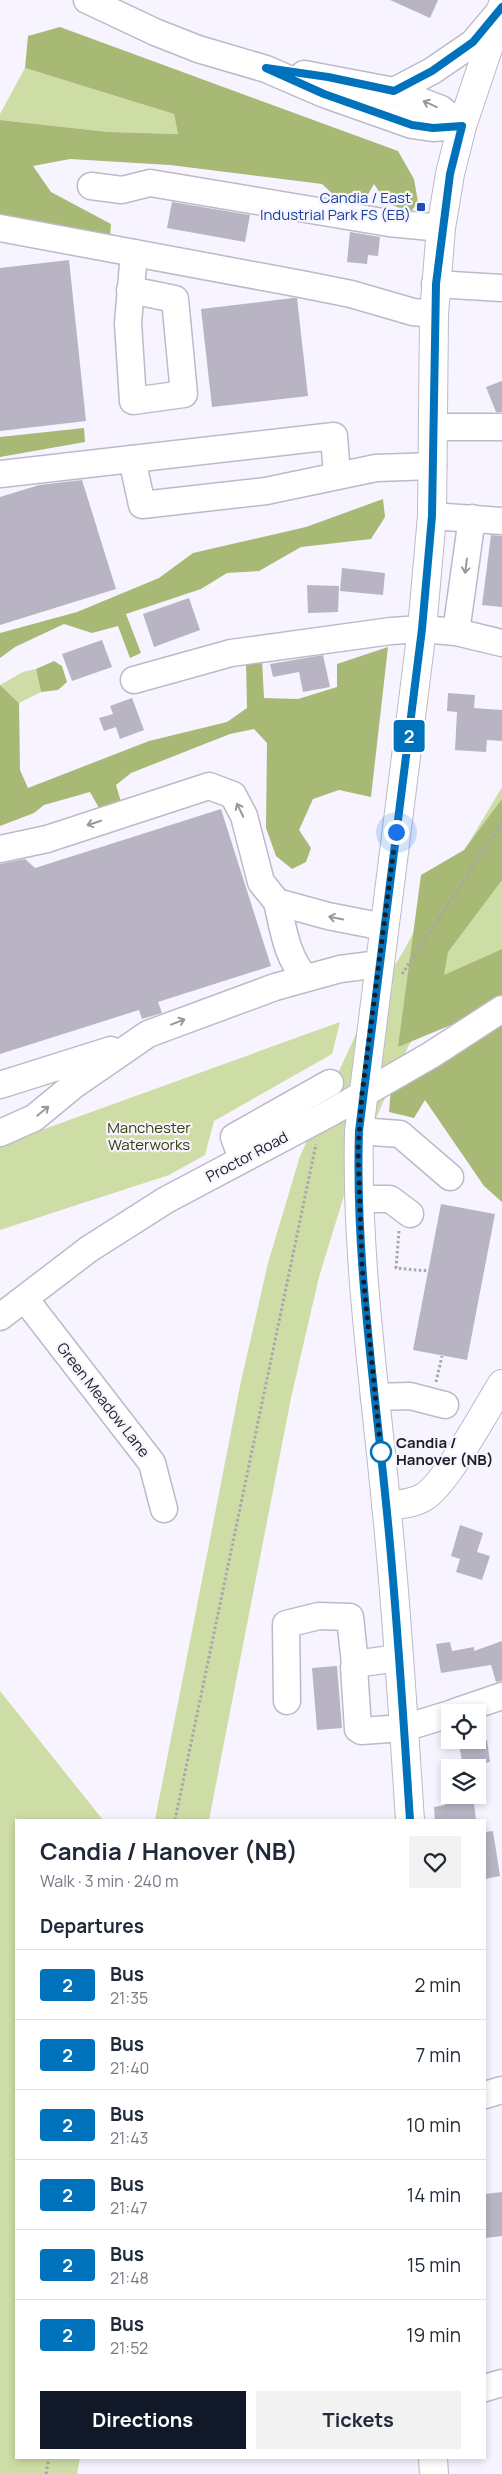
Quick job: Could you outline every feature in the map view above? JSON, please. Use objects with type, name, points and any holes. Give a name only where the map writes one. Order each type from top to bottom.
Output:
[{"type":"main road","points":[[410,1819],[386,1506],[374,1397],[358,1199],[359,1131],[362,1094],[389,971],[384,927],[422,629],[432,516],[434,314],[441,228],[450,174],[462,126],[502,8]]},
{"type":"main road","points":[[386,1506],[413,1502],[424,1497],[432,1490],[456,1457],[502,1384]]},
{"type":"main road","points":[[433,2459],[434,2474]]},
{"type":"street","points":[[87,0],[155,32],[198,49],[266,68],[328,77],[394,91],[441,109],[462,126]]},
{"type":"street","points":[[394,91],[432,71],[473,42],[502,8]]},
{"type":"street","points":[[266,68],[324,94],[412,125],[433,128],[462,126]]},
{"type":"street","points":[[91,186],[122,190],[150,183],[389,223],[441,228]]},
{"type":"street","points":[[0,228],[351,294],[407,311],[434,314]]},
{"type":"street","points":[[130,290],[134,253]]},
{"type":"street","points":[[436,284],[502,288]]},
{"type":"street","points":[[433,427],[502,427]]},
{"type":"street","points":[[0,474],[334,436],[337,476]]},
{"type":"street","points":[[132,459],[142,505],[266,491],[376,468],[433,466]]},
{"type":"street","points":[[432,516],[502,521]]},
{"type":"street","points":[[456,632],[472,518]]},
{"type":"street","points":[[134,680],[231,653],[391,631],[422,629],[456,632],[502,643]]},
{"type":"street","points":[[0,849],[47,839],[209,786],[233,795],[244,816],[261,882],[278,902],[289,947],[297,969],[306,978]]},
{"type":"street","points":[[278,902],[328,916],[384,927]]},
{"type":"street","points":[[0,1133],[34,1118],[74,1085],[148,1034],[306,978],[340,969],[389,971]]},
{"type":"street","name":"Proctor Road","points":[[0,1317],[122,1227],[166,1200],[242,1159],[308,1120],[362,1094],[431,1055],[502,1009]]},
{"type":"street","points":[[0,1086],[137,1042]]},
{"type":"street","points":[[308,1120],[330,1083]]},
{"type":"street","points":[[359,1131],[400,1134],[450,1177]]},
{"type":"street","points":[[358,1199],[390,1199],[406,1211]]},
{"type":"street","name":"Green Meadow Lane","points":[[25,1299],[152,1463],[164,1510]]},
{"type":"street","points":[[374,1397],[410,1396],[445,1405]]},
{"type":"street","points":[[287,1701],[286,1624],[319,1616],[350,1618],[355,1664],[358,1729],[361,1731],[404,1728],[441,1717]]},
{"type":"street","points":[[355,1664],[398,1658]]},
{"type":"street","points":[[478,1704],[502,1696]]},
{"type":"street","points":[[486,2095],[502,2090]]},
{"type":"street","points":[[486,2388],[502,2383]]},
{"type":"path","points":[[389,971],[502,823]]},
{"type":"path","points":[[175,1819],[308,1120]]},
{"type":"path","points":[[406,1211],[396,1268],[428,1271]]},
{"type":"path","points":[[46,2474],[49,2459]]},
{"type":"green space","points":[[60,27],[398,151],[414,179],[418,202],[410,213],[386,202],[374,184],[363,203],[337,198],[322,184],[170,165],[70,159],[33,166],[51,192],[111,224],[110,237],[0,218],[0,120],[109,132],[178,134],[174,114],[25,68],[28,36]]},
{"type":"green space","points":[[25,68],[174,114],[178,134],[109,132],[0,120],[0,114]]},
{"type":"green space","points":[[84,428],[85,442],[0,457],[0,437]]},
{"type":"green space","points":[[383,499],[385,517],[371,539],[301,547],[259,571],[227,573],[201,589],[126,614],[141,653],[130,658],[118,626],[92,633],[64,624],[15,647],[0,658],[0,633],[77,612],[159,578],[193,553],[306,527]]},
{"type":"green space","points":[[388,647],[371,797],[339,790],[313,799],[299,830],[311,848],[306,862],[292,869],[276,856],[266,828],[267,743],[254,729],[230,734],[131,773],[116,785],[121,802],[99,808],[90,792],[44,805],[34,813],[0,826],[0,685],[19,703],[20,770],[28,788],[149,741],[227,722],[247,708],[246,662],[262,660],[264,698],[298,699],[337,687],[337,664]]},
{"type":"green space","points":[[54,661],[62,666],[67,682],[58,690],[41,692],[36,669]]},
{"type":"green space","points":[[36,669],[41,692],[19,703],[0,685],[23,672]]},
{"type":"green space","points":[[502,787],[502,949],[452,972],[408,1047],[350,1176],[319,1277],[291,1398],[209,1819],[155,1819],[240,1386],[268,1263],[300,1156],[362,1021],[404,950],[448,868],[461,856]]},
{"type":"green space","points":[[502,799],[502,880],[448,952],[444,975],[502,949],[502,999],[487,1010],[398,1047],[421,875],[464,850]]},
{"type":"green space","name":"Manchester Waterworks","points":[[340,1022],[332,1054],[214,1121],[205,1155],[169,1175],[0,1230],[0,1145]]},
{"type":"green space","points":[[502,1026],[502,1202],[484,1186],[425,1100],[414,1118],[389,1112],[391,1087]]},
{"type":"green space","points":[[0,1691],[102,1819],[15,1819],[15,2459],[80,2459],[77,2474],[0,2474]]},
{"type":"building","points":[[390,0],[438,0],[430,18]]},
{"type":"building","points":[[172,202],[250,215],[245,242],[167,228]]},
{"type":"building","points":[[350,232],[380,237],[378,256],[368,255],[367,264],[347,262]]},
{"type":"building","points":[[69,260],[86,421],[0,431],[0,268]]},
{"type":"building","points":[[297,298],[308,396],[212,407],[201,309]]},
{"type":"building","points":[[502,381],[502,412],[496,412],[486,387]]},
{"type":"building","points":[[82,480],[116,589],[0,625],[0,497],[39,485]]},
{"type":"building","points":[[491,535],[502,536],[502,607],[482,605]]},
{"type":"building","points":[[342,568],[385,573],[383,595],[340,591]]},
{"type":"building","points":[[307,585],[339,586],[338,612],[308,613]]},
{"type":"building","points":[[189,598],[200,630],[154,647],[143,614]]},
{"type":"building","points":[[102,640],[112,667],[72,681],[62,654]]},
{"type":"building","points":[[323,655],[330,687],[303,692],[299,672],[273,677],[270,664]]},
{"type":"building","points":[[448,693],[475,695],[474,708],[502,710],[502,741],[487,740],[486,752],[455,750],[457,712],[447,711]]},
{"type":"building","points":[[132,698],[144,730],[120,739],[116,727],[104,731],[99,718],[113,714],[110,706]]},
{"type":"building","points":[[221,809],[271,966],[158,1002],[162,1013],[142,1019],[139,1010],[0,1054],[0,864],[25,859],[35,868]]},
{"type":"building","points":[[441,1204],[495,1214],[467,1360],[413,1350]]},
{"type":"building","points":[[460,1525],[483,1533],[477,1552],[490,1556],[482,1580],[456,1572],[460,1559],[451,1556]]},
{"type":"building","points":[[502,1641],[502,1681],[496,1682],[491,1665],[441,1673],[436,1644],[450,1642],[452,1651],[474,1647],[474,1651]]},
{"type":"building","points":[[337,1666],[342,1728],[317,1730],[312,1668]]},
{"type":"building","points":[[486,1740],[490,1762],[486,1763],[486,1759],[462,1759],[460,1749],[486,1749]]},
{"type":"building","points":[[474,1804],[476,1819],[435,1819],[434,1807]]},
{"type":"building","points":[[493,1831],[500,1876],[486,1879],[486,1832]]},
{"type":"building","points":[[502,2192],[502,2236],[486,2238],[486,2194]]},
{"type":"bus line","name":"2","points":[[410,1819],[391,1551],[362,1266],[358,1184],[359,1131],[362,1094],[422,629],[432,516],[433,365],[436,284],[441,228],[450,174],[462,126],[433,128],[412,125],[324,94],[266,68],[328,77],[394,91],[432,71],[473,42],[502,7]]},
{"type":"place","name":"Candia / East Industrial Park FS (EB)","points":[[421,207]]},
{"type":"place","name":"Candia / Hanover (NB)","points":[[381,1452]]},
{"type":"route","points":[[381,1452],[362,1266],[358,1199],[358,1150],[362,1094],[396,832]]}]
